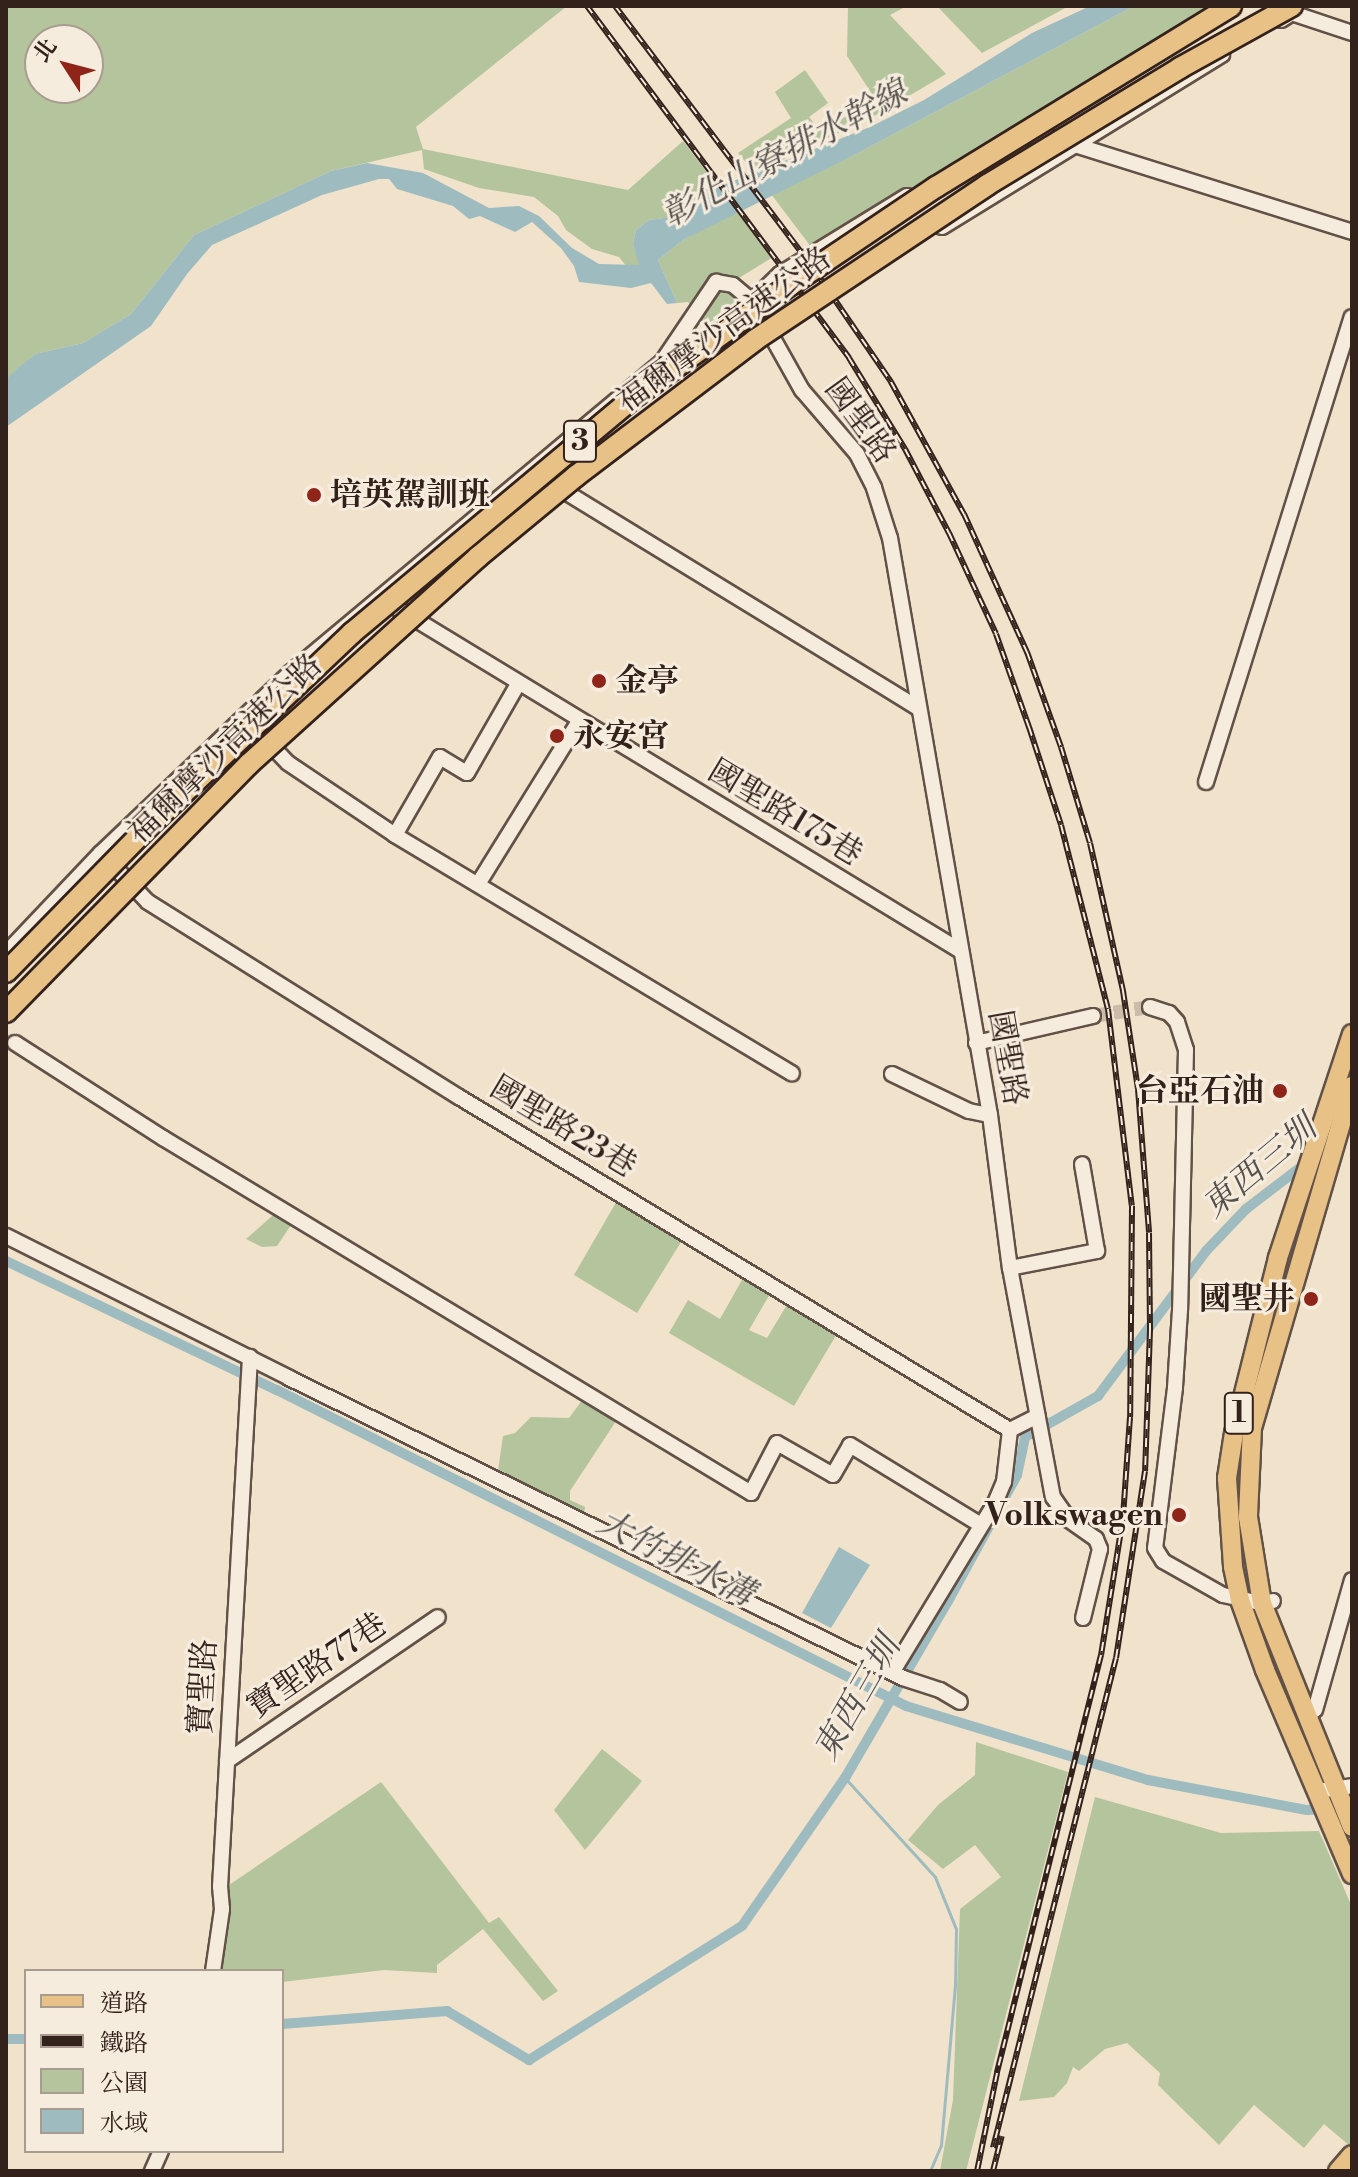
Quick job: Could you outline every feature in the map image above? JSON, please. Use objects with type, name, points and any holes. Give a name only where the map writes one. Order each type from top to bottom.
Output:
[{"type":"highway","name":"福爾摩沙高速公路","points":[[6,972],[157,818],[352,633],[593,430],[790,285],[936,187],[1231,6]]},
{"type":"highway","name":"福爾摩沙高速公路","points":[[6,1012],[249,764],[478,557],[587,467],[755,340],[987,185],[1167,76],[1296,8]]},
{"type":"main road","name":"1","points":[[1352,1034],[1273,1256],[1227,1478],[1233,1567],[1240,1600],[1265,1670],[1352,1827]]},
{"type":"main road","name":"1","points":[[1352,1086],[1304,1265],[1252,1428],[1248,1517],[1268,1602],[1332,1789],[1341,1845],[1352,1874]]},
{"type":"main road","points":[[1273,1256],[1304,1265]]},
{"type":"main road","points":[[1338,2171],[1352,2155]]},
{"type":"street","points":[[942,227],[1296,8],[1352,33]]},
{"type":"street","points":[[6,953],[101,853],[244,717],[378,596],[662,362],[674,349],[716,282],[733,285],[752,301],[780,274],[926,184],[1010,140],[1035,135],[1352,232]]},
{"type":"street","name":"國聖路","points":[[752,301],[802,390],[857,454],[874,488],[890,538],[990,1115],[1010,1268],[1053,1497],[1069,1520],[1096,1539],[1100,1549],[1083,1618]]},
{"type":"street","points":[[1206,782],[1352,317]]},
{"type":"street","points":[[529,469],[918,708]]},
{"type":"street","name":"國聖路175巷","points":[[378,596],[959,950]]},
{"type":"street","points":[[395,835],[440,757],[467,773],[518,684]]},
{"type":"street","points":[[244,717],[288,763],[395,835],[792,1074]]},
{"type":"street","points":[[478,884],[579,721]]},
{"type":"street","name":"國聖路23巷","points":[[101,853],[148,902],[472,1105],[1010,1430]]},
{"type":"street","points":[[1150,1007],[1169,1013],[1177,1022],[1186,1050],[1180,1310],[1175,1388],[1155,1548],[1163,1561],[1223,1595],[1268,1602]]},
{"type":"street","points":[[976,1043],[1093,1016]]},
{"type":"street","points":[[15,1043],[163,1138],[751,1493],[777,1443],[833,1475],[850,1445],[981,1525]]},
{"type":"street","points":[[892,1074],[969,1111],[990,1115]]},
{"type":"street","points":[[1010,1268],[1097,1251],[1082,1164]]},
{"type":"street","points":[[6,1236],[960,1702]]},
{"type":"street","name":"寶聖路","points":[[213,1969],[222,1909],[227,1761],[250,1357]]},
{"type":"street","points":[[893,1671],[1004,1482],[1010,1430],[1038,1416]]},
{"type":"street","points":[[1315,1710],[1352,1580]]},
{"type":"street","name":"寶聖路77巷","points":[[227,1761],[438,1617]]},
{"type":"green space","points":[[6,6],[567,6],[416,127],[423,149],[628,190],[683,141],[718,187],[671,217],[649,220],[636,230],[633,243],[640,265],[627,267],[619,257],[592,249],[566,230],[558,216],[534,197],[479,188],[424,169],[422,150],[331,171],[194,235],[131,314],[83,343],[35,354],[6,379]]},
{"type":"green space","points":[[848,6],[907,6],[890,15],[946,74],[880,113],[755,173],[738,153],[791,118],[775,92],[805,70],[828,103],[809,117],[820,131],[876,100],[847,56]]},
{"type":"green space","points":[[937,6],[1069,6],[982,53]]},
{"type":"green space","points":[[1134,6],[1235,6],[818,256],[771,194],[860,152]]},
{"type":"green space","points":[[737,211],[773,257],[726,286],[735,302],[706,326],[688,302],[677,303],[658,260],[683,240]]},
{"type":"green space","points":[[618,1199],[686,1234],[637,1313],[574,1275]]},
{"type":"green space","points":[[280,1209],[295,1219],[277,1246],[262,1247],[246,1239]]},
{"type":"green space","points":[[747,1271],[774,1287],[749,1330],[767,1338],[791,1298],[841,1327],[794,1406],[669,1333],[688,1300],[720,1319]]},
{"type":"green space","points":[[586,1395],[620,1415],[570,1491],[570,1500],[585,1507],[584,1514],[497,1478],[503,1436],[515,1433],[531,1417],[569,1418]]},
{"type":"green space","points":[[976,1742],[1068,1772],[966,2171],[940,2171],[953,2100],[960,1909],[1001,1877],[975,1845],[943,1869],[908,1840],[938,1805],[975,1775]]},
{"type":"green space","points":[[602,1749],[642,1781],[585,1850],[554,1810]]},
{"type":"green space","points":[[381,1782],[489,1923],[499,1917],[558,1991],[543,2001],[483,1929],[437,1965],[437,1973],[384,1970],[284,1982],[284,1969],[220,1969],[230,1916],[226,1887]]},
{"type":"green space","points":[[1095,1797],[1221,1833],[1319,1831],[1352,1907],[1350,2146],[1324,2124],[1304,2148],[1254,2105],[1219,2145],[1158,2085],[1160,2073],[1127,2043],[1105,2049],[1079,2071],[1073,2067],[1067,2083],[1054,2097],[1019,2101]]},
{"type":"water","points":[[1090,6],[1134,6],[860,152],[683,240],[658,260],[677,303],[667,304],[651,283],[631,288],[579,282],[574,266],[561,248],[532,222],[515,232],[480,216],[469,219],[453,206],[397,189],[389,179],[379,179],[322,195],[212,245],[187,274],[151,326],[6,427],[6,379],[35,354],[83,343],[131,314],[194,235],[331,171],[367,163],[423,173],[489,208],[519,206],[539,216],[572,248],[599,264],[639,265],[633,243],[636,230],[649,220],[671,217],[718,187],[870,127],[924,100],[1032,33]]},
{"type":"water","points":[[839,1547],[870,1565],[831,1628],[802,1613]]},
{"type":"waterway","name":"東西三圳","points":[[284,2024],[447,2011],[529,2060],[742,1926],[845,1778],[947,1603],[1017,1475],[1025,1437],[1098,1396],[1206,1251],[1246,1209],[1352,1128]]},
{"type":"waterway","name":"大竹排水溝","points":[[6,1261],[277,1390],[906,1706],[1148,1780],[1307,1810],[1326,1809]]},
{"type":"waterway","points":[[845,1778],[935,1877],[956,1929],[955,1985],[941,2145],[930,2171]]},
{"type":"waterway","name":"東西三圳","points":[[6,2039],[24,2039]]},
{"type":"tunnel","points":[[1093,1016],[1150,1007]]},
{"type":"railway","points":[[587,6],[849,358],[905,449],[949,533],[996,634],[1029,727],[1061,825],[1108,1009],[1132,1206],[1130,1417],[1123,1518],[1101,1655],[997,2073],[977,2171]]},
{"type":"railway","points":[[615,6],[811,265],[891,382],[964,514],[1027,652],[1061,747],[1090,843],[1123,991],[1138,1089],[1149,1233],[1150,1330],[1145,1471],[1116,1658],[993,2148]]},
{"type":"railway","points":[[993,2171],[1002,2136]]},
{"type":"place","name":"培英駕訓班","points":[[314,495]]},
{"type":"place","name":"金亭","points":[[599,681]]},
{"type":"place","name":"永安宮","points":[[557,736]]},
{"type":"place","name":"台亞石油","points":[[1280,1091]]},
{"type":"place","name":"國聖井","points":[[1311,1299]]},
{"type":"place","name":"Volkswagen","points":[[1179,1515]]},
{"type":"water label","name":"彰化山寮排水幹線","points":[[785,155]]}]
